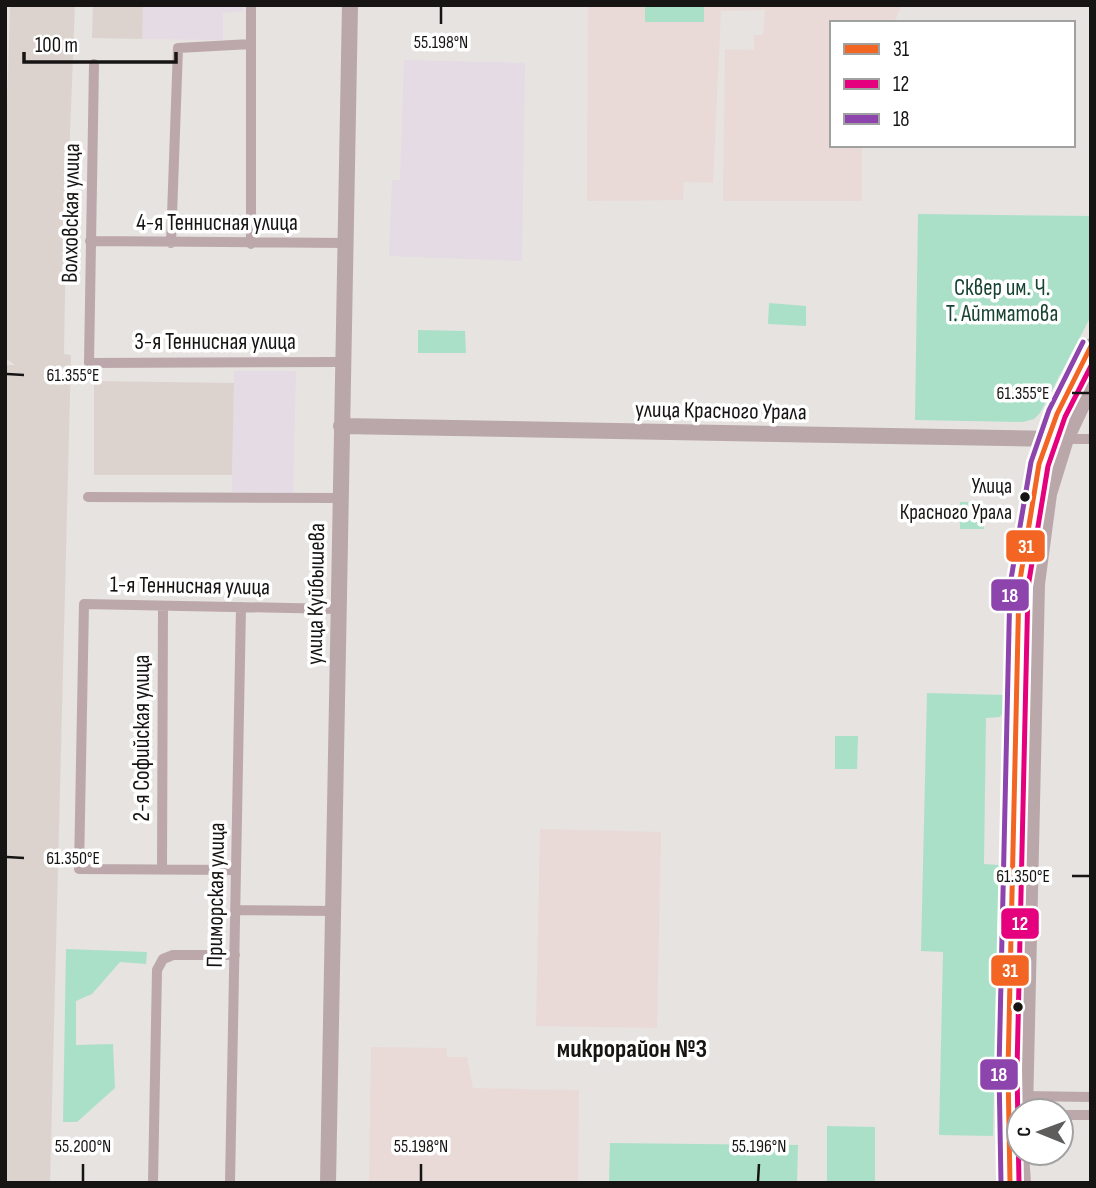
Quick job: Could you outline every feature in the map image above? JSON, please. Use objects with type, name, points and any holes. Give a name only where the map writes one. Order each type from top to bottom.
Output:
[{"type":"main road","name":"улица Куйбышева","points":[[342,609],[340,499],[345,426],[342,362],[349,243],[350,5]]},
{"type":"main road","name":"улица Куйбышева","points":[[338,1183],[337,911],[345,426],[358,5]]},
{"type":"main road","points":[[1019,1097],[1019,586],[1031,498],[1048,439],[1057,414],[1091,346]]},
{"type":"main road","points":[[1019,1097],[1037,584],[1049,494],[1066,439],[1091,386]]},
{"type":"main road","name":"улица Красного Урала","points":[[345,426],[1066,439]]},
{"type":"main road","name":"улица Куйбышева","points":[[328,1183],[336,1025]]},
{"type":"street","points":[[251,5],[251,244]]},
{"type":"street","points":[[171,243],[178,48],[251,44]]},
{"type":"street","name":"Волховская улица","points":[[89,363],[94,64]]},
{"type":"street","name":"4-я Теннисная улица","points":[[90,242],[349,243]]},
{"type":"street","name":"3-я Теннисная улица","points":[[89,363],[342,362]]},
{"type":"street","name":"улица Красного Урала","points":[[1066,439],[1091,439]]},
{"type":"street","points":[[88,497],[340,499]]},
{"type":"street","name":"1-я Теннисная улица","points":[[162,870],[79,869],[84,604],[342,609]]},
{"type":"street","name":"2-я Софийская улица","points":[[162,870],[163,606]]},
{"type":"street","name":"Приморская улица","points":[[230,1183],[241,607]]},
{"type":"street","points":[[162,870],[236,870]]},
{"type":"street","points":[[235,910],[337,911]]},
{"type":"street","points":[[153,1183],[157,970],[163,959],[173,955],[234,955]]},
{"type":"shaded area","points":[[10,5],[75,5],[66,236],[64,354],[71,355],[50,1183],[5,1183],[5,365],[15,365],[5,358],[5,176]]},
{"type":"shaded area","points":[[93,5],[143,5],[142,39],[92,38]]},
{"type":"shaded area","points":[[143,5],[243,5],[243,11],[223,13],[223,40],[142,39]]},
{"type":"shaded area","points":[[588,5],[902,5],[895,21],[830,21],[830,147],[862,147],[862,201],[723,201],[725,49],[754,50],[754,35],[763,35],[765,10],[721,11],[713,183],[684,182],[683,200],[587,201]]},
{"type":"shaded area","points":[[404,60],[525,63],[522,261],[389,256],[392,180],[400,180]]},
{"type":"shaded area","points":[[234,371],[296,371],[293,493],[232,492]]},
{"type":"shaded area","points":[[94,381],[234,383],[232,475],[94,475]]},
{"type":"shaded area","points":[[540,829],[661,832],[657,1028],[536,1026]]},
{"type":"shaded area","points":[[371,1047],[447,1048],[447,1057],[467,1057],[473,1088],[579,1090],[578,1183],[369,1183]]},
{"type":"green space","points":[[645,5],[704,5],[704,22],[645,22]]},
{"type":"green space","name":"Сквер им. Ч. Т. Айтматова","points":[[918,214],[1091,216],[1091,316],[1040,413],[1034,419],[1023,422],[915,420]]},
{"type":"green space","points":[[769,303],[806,306],[806,326],[768,324]]},
{"type":"green space","points":[[418,330],[465,331],[466,353],[418,353]]},
{"type":"green space","points":[[960,502],[984,502],[984,529],[960,529]]},
{"type":"green space","points":[[927,693],[1006,695],[1006,707],[1000,717],[986,718],[984,864],[999,865],[993,1136],[939,1135],[943,952],[921,951]]},
{"type":"green space","points":[[835,736],[858,736],[857,769],[835,769]]},
{"type":"green space","points":[[66,949],[147,952],[146,964],[120,962],[92,994],[76,1001],[76,1045],[113,1044],[115,1088],[77,1122],[63,1122]]},
{"type":"green space","points":[[827,1126],[875,1127],[875,1182],[827,1181]]},
{"type":"green space","points":[[610,1143],[798,1145],[797,1183],[609,1183]]},
{"type":"transit line","name":"18","points":[[1001,1183],[999,1070],[1010,585],[1031,462],[1049,410],[1083,342]]},
{"type":"transit line","name":"31","points":[[1010,1183],[1008,1070],[1019,586],[1039,464],[1057,414],[1091,346]]},
{"type":"transit line","name":"12","points":[[1019,1183],[1017,1070],[1028,587],[1048,466],[1065,417],[1091,366]]},
{"type":"place","name":"Улица Красного Урала","points":[[1025,497]]},
{"type":"district","name":"микрорайон №3","points":[[632,1048]]}]
